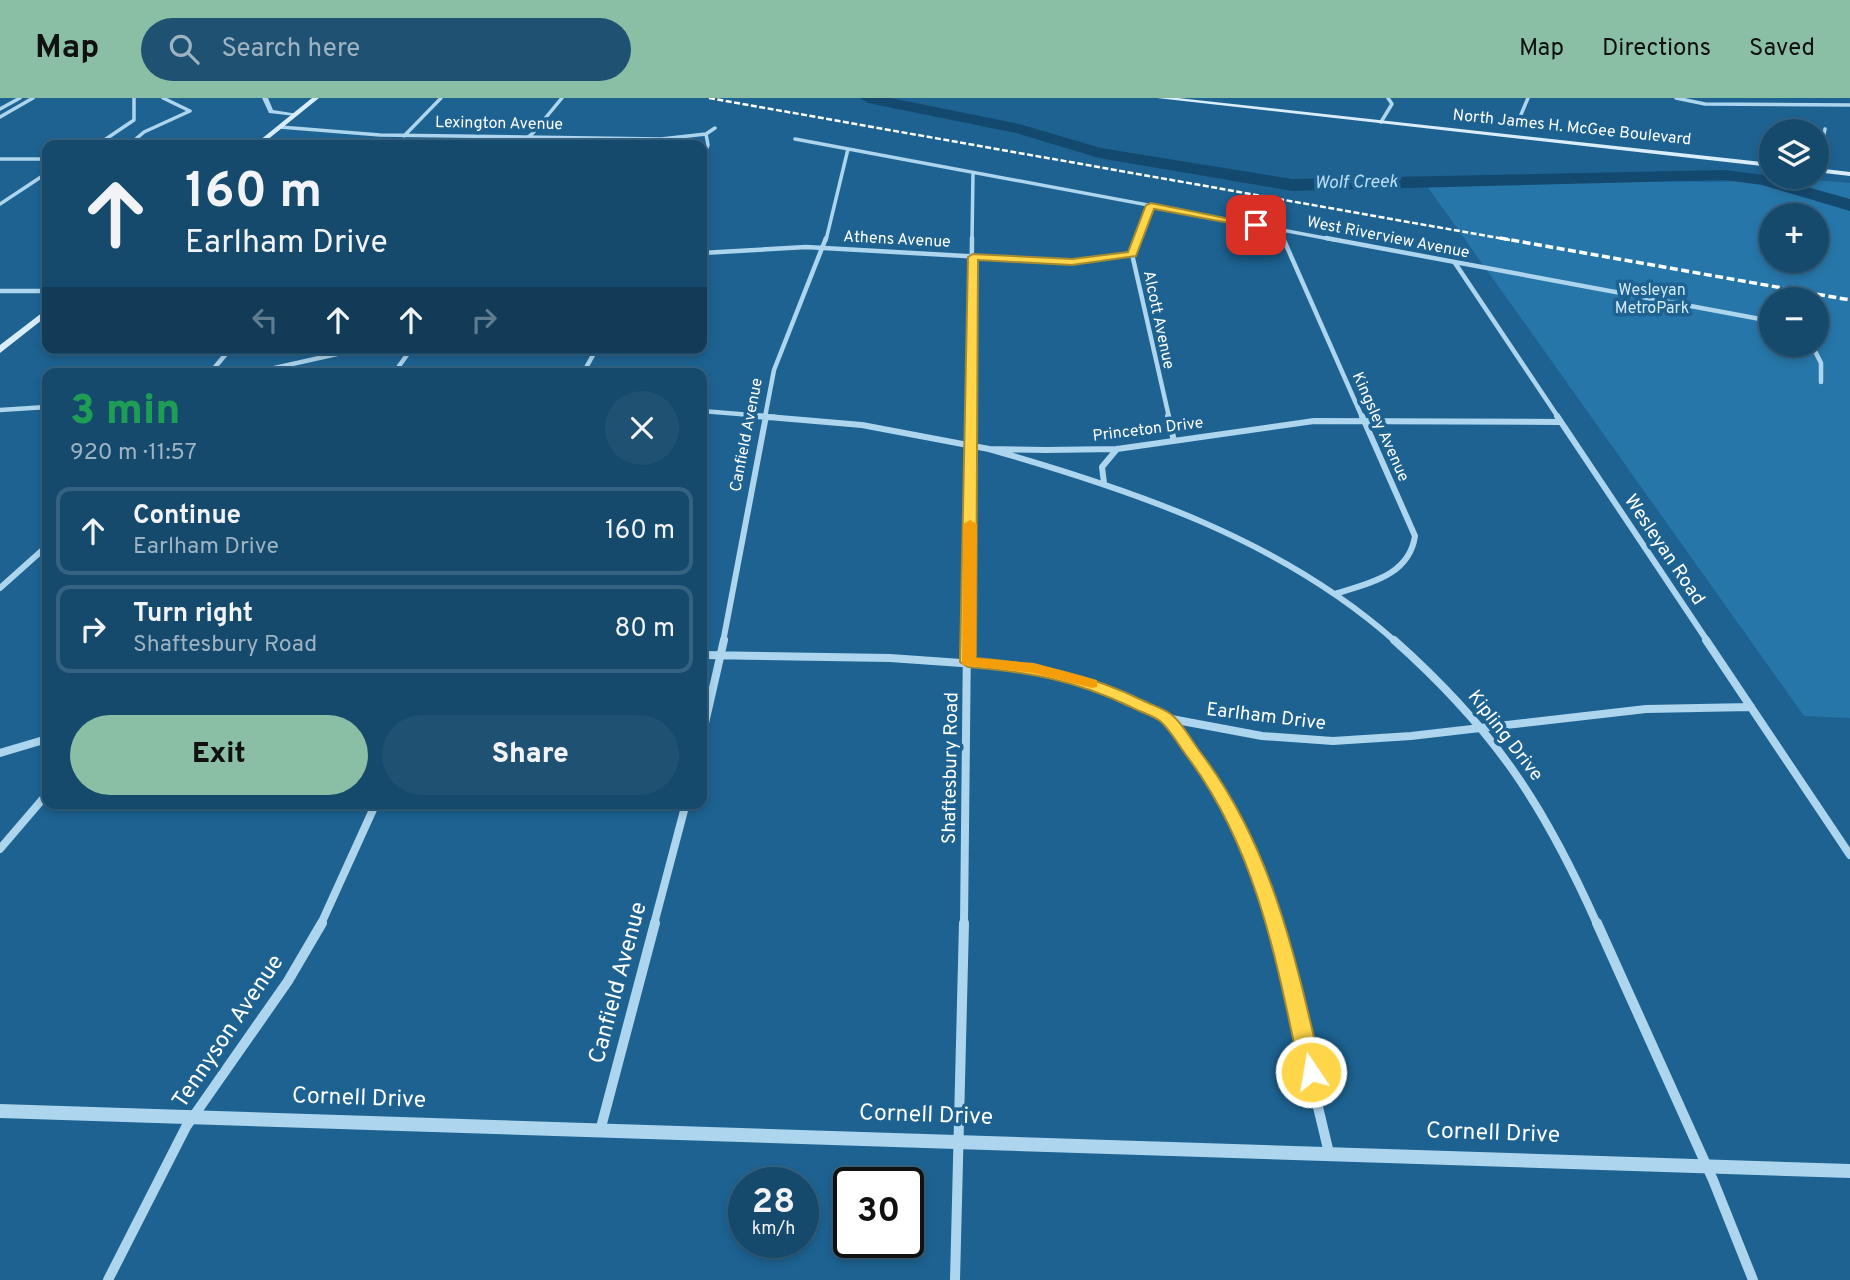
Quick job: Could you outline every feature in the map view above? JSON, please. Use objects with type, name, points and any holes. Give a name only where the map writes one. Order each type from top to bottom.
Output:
[{"type":"main road","points":[[263,140],[316,98]]},
{"type":"main road","name":"North James H. McGee Boulevard","points":[[1160,98],[1759,158]]},
{"type":"main road","name":"North James H. McGee Boulevard","points":[[1213,98],[1759,164]]},
{"type":"main road","points":[[1829,167],[1850,168]]},
{"type":"main road","points":[[1829,169],[1850,174]]},
{"type":"main road","points":[[0,350],[42,316]]},
{"type":"street","points":[[0,109],[20,98]]},
{"type":"street","points":[[0,117],[33,98]]},
{"type":"street","points":[[104,140],[134,120],[134,98]]},
{"type":"street","points":[[135,140],[144,132],[190,111],[163,98]]},
{"type":"street","points":[[265,98],[271,112],[295,114]]},
{"type":"street","points":[[404,135],[441,98]]},
{"type":"street","points":[[524,140],[562,98]]},
{"type":"street","points":[[1382,119],[1392,104],[1388,98]]},
{"type":"street","points":[[1524,122],[1520,117],[1528,98]]},
{"type":"street","points":[[1678,99],[1705,104],[1850,105]]},
{"type":"street","name":"Lexington Avenue","points":[[280,127],[404,135],[661,139],[706,134],[715,128]]},
{"type":"street","points":[[706,134],[707,148]]},
{"type":"street","name":"West Riverview Avenue","points":[[795,139],[1759,319]]},
{"type":"street","name":"Canfield Avenue","points":[[707,715],[721,655],[764,415],[786,332],[824,248],[848,149]]},
{"type":"street","points":[[0,159],[42,159]]},
{"type":"street","name":"Shaftesbury Road","points":[[955,1280],[961,1141],[973,173]]},
{"type":"street","points":[[0,204],[42,176]]},
{"type":"street","name":"Alcott Avenue","points":[[1151,205],[1132,254],[1174,441]]},
{"type":"street","name":"Kingsley Avenue","points":[[1279,229],[1412,528],[1415,545],[1412,554],[1395,572],[1335,594]]},
{"type":"street","name":"Athens Avenue","points":[[707,253],[769,247],[824,248],[1072,262],[1132,254]]},
{"type":"street","name":"Wesleyan Road","points":[[1454,263],[1541,389],[1558,422],[1850,855]]},
{"type":"street","points":[[0,291],[42,291]]},
{"type":"street","points":[[214,368],[226,354]]},
{"type":"street","points":[[274,368],[337,354]]},
{"type":"street","points":[[1818,357],[1821,363],[1821,382]]},
{"type":"street","points":[[0,410],[42,407]]},
{"type":"street","name":"Princeton Drive","points":[[707,411],[862,425],[989,449],[1117,449],[1279,424],[1364,420],[1558,422]]},
{"type":"street","name":"Kipling Drive","points":[[989,449],[1104,483],[1212,527],[1335,594],[1430,673],[1481,727],[1523,780],[1545,818],[1573,875],[1753,1280]]},
{"type":"street","points":[[1104,483],[1102,467],[1117,449]]},
{"type":"street","points":[[0,589],[42,551]]},
{"type":"street","name":"Earlham Drive","points":[[707,655],[968,662],[1034,668],[1067,675],[1109,690],[1166,718],[1262,736],[1333,741],[1646,709],[1751,707]]},
{"type":"street","points":[[1166,718],[1216,784],[1237,822],[1265,887],[1283,943],[1329,1153]]},
{"type":"street","points":[[0,754],[42,741]]},
{"type":"street","points":[[0,849],[42,800]]},
{"type":"street","name":"Tennyson Avenue","points":[[108,1280],[193,1118],[217,1079],[250,1038],[298,965],[335,900],[373,809]]},
{"type":"street","name":"Canfield Avenue","points":[[600,1131],[684,809]]},
{"type":"street","name":"Cornell Drive","points":[[0,1111],[1850,1171]]},
{"type":"green space","name":"Wesleyan MetroPark","points":[[1759,179],[1759,189],[1829,189],[1829,181],[1850,183],[1850,718],[1804,716],[1427,186],[1574,180],[1724,182]]},
{"type":"waterway","name":"Wolf Creek","points":[[868,98],[1019,129],[1099,153],[1292,185],[1725,175],[1764,180],[1850,205]]},
{"type":"railway","points":[[709,98],[1510,240]]},
{"type":"railway","points":[[1500,238],[1850,300]]},
{"type":"slow traffic","points":[[970,524],[968,662],[1034,668],[1092,683]]},
{"type":"route","points":[[1256,225],[1151,205],[1132,254],[1072,262],[973,257],[968,662],[1034,668],[1067,675],[1109,690],[1166,718],[1216,784],[1254,859],[1283,943],[1311,1072]]}]
